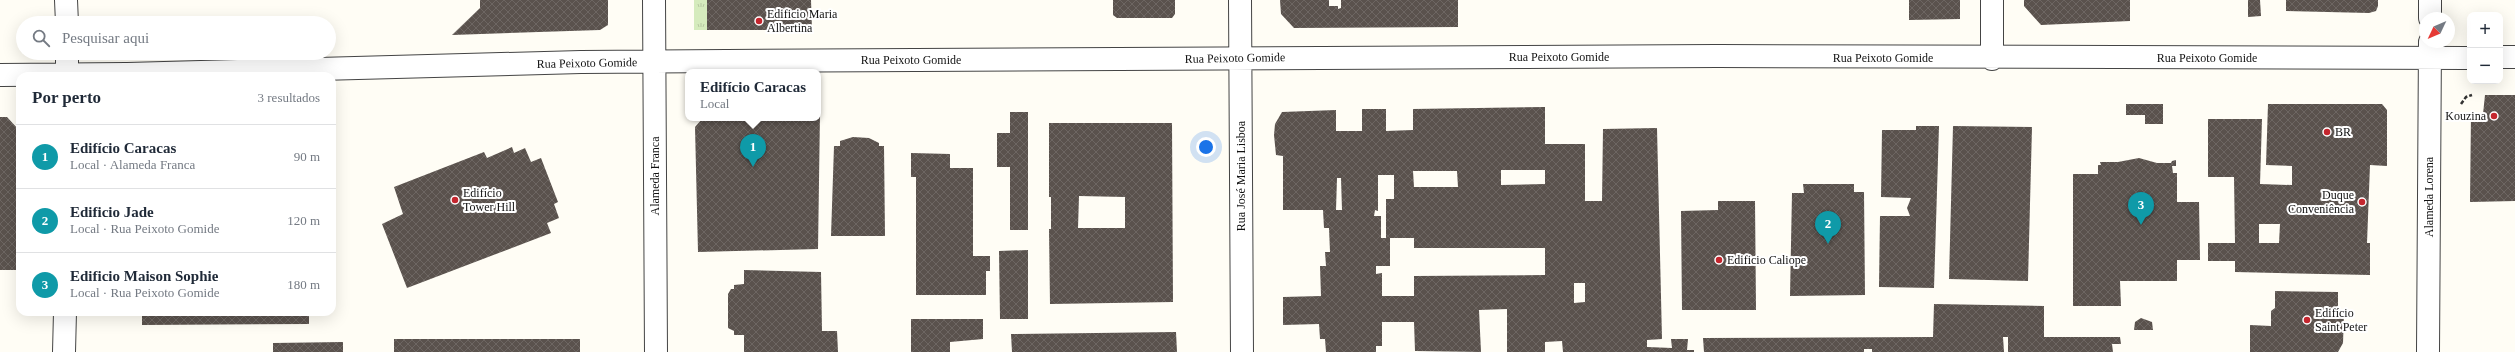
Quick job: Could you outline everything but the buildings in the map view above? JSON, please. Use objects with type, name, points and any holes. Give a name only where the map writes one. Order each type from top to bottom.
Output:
[{"type":"street","points":[[66,0],[67,16]]},
{"type":"street","name":"Alameda Franca","points":[[654,0],[656,352]]},
{"type":"street","name":"Rua José Maria Lisboa","points":[[1240,0],[1242,352]]},
{"type":"street","points":[[1992,0],[1992,58]]},
{"type":"street","points":[[2430,0],[2430,12]]},
{"type":"street","name":"Rua Peixoto Gomide","points":[[186,72],[582,62],[1677,56],[1992,58],[2430,50],[2467,57]]},
{"type":"street","name":"Alameda Lorena","points":[[2428,352],[2430,50]]},
{"type":"street","points":[[2503,57],[2515,57]]},
{"type":"street","points":[[67,60],[67,72]]},
{"type":"street","name":"Rua Peixoto Gomide","points":[[0,75],[16,75]]},
{"type":"street","points":[[64,352],[65,316]]},
{"type":"path","points":[[2460,109],[2463,99],[2472,95]]},
{"type":"green space","points":[[694,0],[707,0],[707,30],[694,30]]},
{"type":"place","name":"Edificio Maria Albertina","points":[[759,21]]},
{"type":"place","name":"Kouzina","points":[[2494,116]]},
{"type":"place","name":"BR","points":[[2327,132]]},
{"type":"place","name":"Edifício Caracas","points":[[753,167]]},
{"type":"place","name":"Edifício Tower Hill","points":[[455,200]]},
{"type":"place","name":"Duque Conveniência","points":[[2362,202]]},
{"type":"place","name":"Edificio Maison Sophie","points":[[2141,225]]},
{"type":"place","name":"Edificio Jade","points":[[1828,244]]},
{"type":"place","name":"Edificio Caliope","points":[[1719,260]]},
{"type":"place","name":"Edifício Saint Peter","points":[[2307,320]]}]
